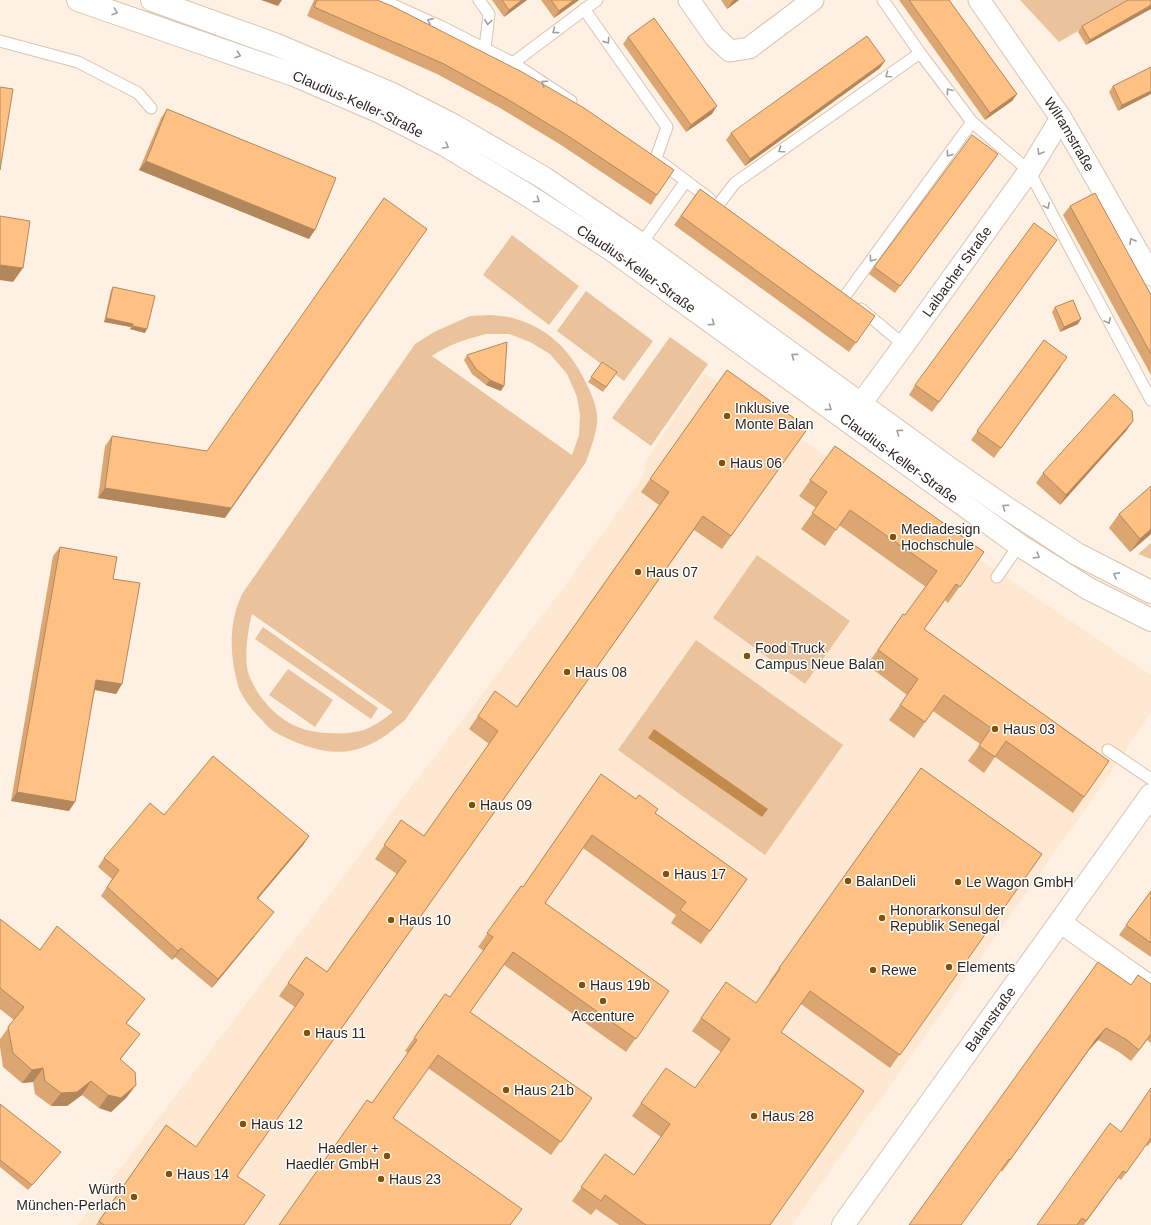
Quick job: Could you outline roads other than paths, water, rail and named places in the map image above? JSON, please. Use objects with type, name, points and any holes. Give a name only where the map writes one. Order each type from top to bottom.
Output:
[{"type":"main road","name":"Claudius-Keller-Straße","points":[[78,0],[294,75],[380,112],[445,145],[529,196],[612,250],[1019,545],[1089,589],[1151,620]]},
{"type":"main road","name":"Claudius-Keller-Straße","points":[[152,0],[277,45],[390,93],[453,125],[544,178],[641,244],[946,466],[1070,550],[1120,578],[1150,591]]},
{"type":"main road","name":"Balanstraße","points":[[843,1225],[1151,795]]},
{"type":"street","points":[[689,0],[715,37],[730,52],[749,48],[813,0]]},
{"type":"street","name":"Wilramstraße","points":[[979,0],[1060,118],[1151,275]]},
{"type":"street","name":"Laibacher Straße","points":[[848,421],[1028,171],[1060,118]]},
{"type":"street","points":[[1060,922],[1151,987]]},
{"type":"lane","points":[[382,0],[442,26],[513,62],[578,106]]},
{"type":"lane","points":[[479,0],[488,14],[484,48]]},
{"type":"lane","points":[[513,62],[597,0]]},
{"type":"lane","points":[[883,0],[920,53],[972,122],[1028,171],[1151,400]]},
{"type":"lane","points":[[584,9],[667,127],[653,156],[722,207],[735,183],[920,53]]},
{"type":"lane","points":[[0,41],[78,62],[138,93],[151,108]]},
{"type":"lane","points":[[904,345],[842,294],[972,122]]},
{"type":"lane","points":[[641,244],[686,181]]},
{"type":"lane","points":[[997,577],[1019,545]]},
{"type":"lane","points":[[1108,750],[1151,779]]},
{"type":"place","name":"Inklusive Monte Balan","points":[[727,416]]},
{"type":"place","name":"Haus 06","points":[[722,463]]},
{"type":"place","name":"Mediadesign Hochschule","points":[[893,537]]},
{"type":"place","name":"Haus 07","points":[[638,572]]},
{"type":"place","name":"Food Truck Campus Neue Balan","points":[[747,656]]},
{"type":"place","name":"Haus 08","points":[[567,672]]},
{"type":"place","name":"Haus 03","points":[[995,729]]},
{"type":"place","name":"Haus 09","points":[[472,805]]},
{"type":"place","name":"Haus 17","points":[[666,874]]},
{"type":"place","name":"BalanDeli","points":[[848,881]]},
{"type":"place","name":"Le Wagon GmbH","points":[[958,882]]},
{"type":"place","name":"Honorarkonsul der Republik Senegal","points":[[882,918]]},
{"type":"place","name":"Haus 10","points":[[391,920]]},
{"type":"place","name":"Elements","points":[[949,967]]},
{"type":"place","name":"Rewe","points":[[873,970]]},
{"type":"place","name":"Haus 19b","points":[[582,985]]},
{"type":"place","name":"Accenture","points":[[603,1001]]},
{"type":"place","name":"Haus 11","points":[[307,1033]]},
{"type":"place","name":"Haus 21b","points":[[506,1090]]},
{"type":"place","name":"Haus 28","points":[[754,1116]]},
{"type":"place","name":"Haus 12","points":[[243,1124]]},
{"type":"place","name":"Haedler + Haedler GmbH","points":[[387,1156]]},
{"type":"place","name":"Haus 14","points":[[169,1174]]},
{"type":"place","name":"Haus 23","points":[[381,1179]]},
{"type":"place","name":"Würth München-Perlach","points":[[134,1197]]}]
